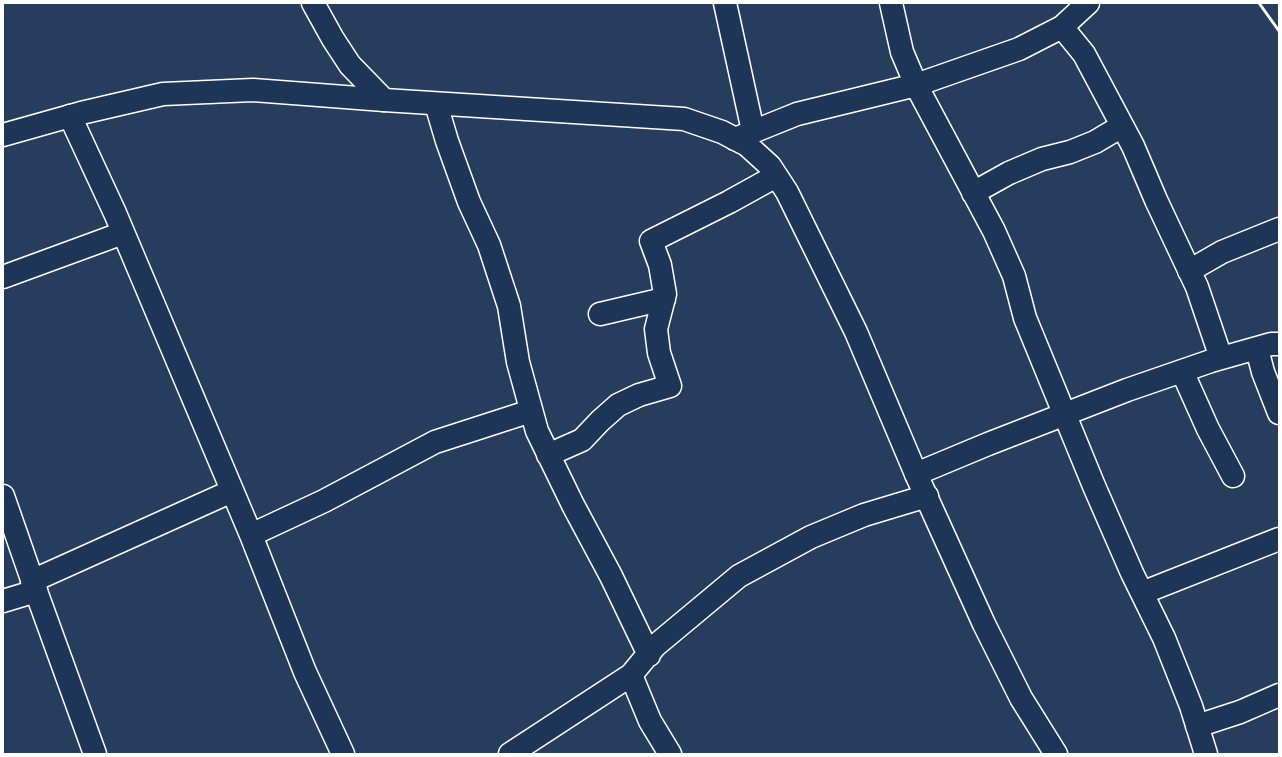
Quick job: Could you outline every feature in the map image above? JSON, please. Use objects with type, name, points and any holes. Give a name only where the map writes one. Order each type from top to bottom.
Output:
[{"type":"street","points":[[313,3],[333,39],[350,65],[384,100]]},
{"type":"street","points":[[725,3],[744,135],[747,145],[770,166],[787,192],[856,332],[916,474],[984,624],[1048,749]]},
{"type":"street","points":[[891,3],[902,52],[916,85],[994,232],[1014,276],[1025,318],[1097,493],[1164,638],[1206,754]]},
{"type":"street","points":[[3,135],[70,116],[163,94],[253,90],[436,104],[684,119],[722,132],[744,135],[796,114],[916,85],[1019,49],[1062,27],[1082,5]]},
{"type":"street","points":[[1062,27],[1084,54],[1133,146],[1156,200],[1197,287],[1221,358]]},
{"type":"street","points":[[436,104],[468,202],[489,245],[509,306],[518,362],[537,432],[611,576],[648,655]]},
{"type":"street","points":[[70,116],[123,233],[251,535],[306,672],[343,754]]},
{"type":"street","points":[[973,193],[1009,173],[1042,159],[1070,152],[1095,142],[1122,126]]},
{"type":"street","points":[[548,455],[582,440],[618,405],[638,395],[670,386],[659,353],[656,329],[665,294],[660,265],[651,241],[729,202],[776,176]]},
{"type":"street","points":[[1189,271],[1222,252],[1279,229]]},
{"type":"street","points":[[3,277],[123,233]]},
{"type":"street","points":[[600,314],[664,299]]},
{"type":"street","points":[[916,474],[988,444],[1127,390],[1221,358],[1271,344],[1279,344]]},
{"type":"street","points":[[1257,349],[1263,372],[1279,412]]},
{"type":"street","points":[[1182,371],[1208,429],[1233,476]]},
{"type":"street","points":[[251,535],[324,501],[435,442],[531,411]]},
{"type":"street","points":[[3,601],[232,491]]},
{"type":"street","points":[[3,496],[95,754]]},
{"type":"street","points":[[510,754],[631,675],[655,646],[740,576],[811,537],[864,515],[927,496]]},
{"type":"street","points":[[1142,593],[1279,539]]},
{"type":"street","points":[[631,675],[650,721],[670,754]]},
{"type":"street","points":[[1197,726],[1240,712],[1279,695]]},
{"type":"railway","points":[[1259,3],[1279,31]]}]
